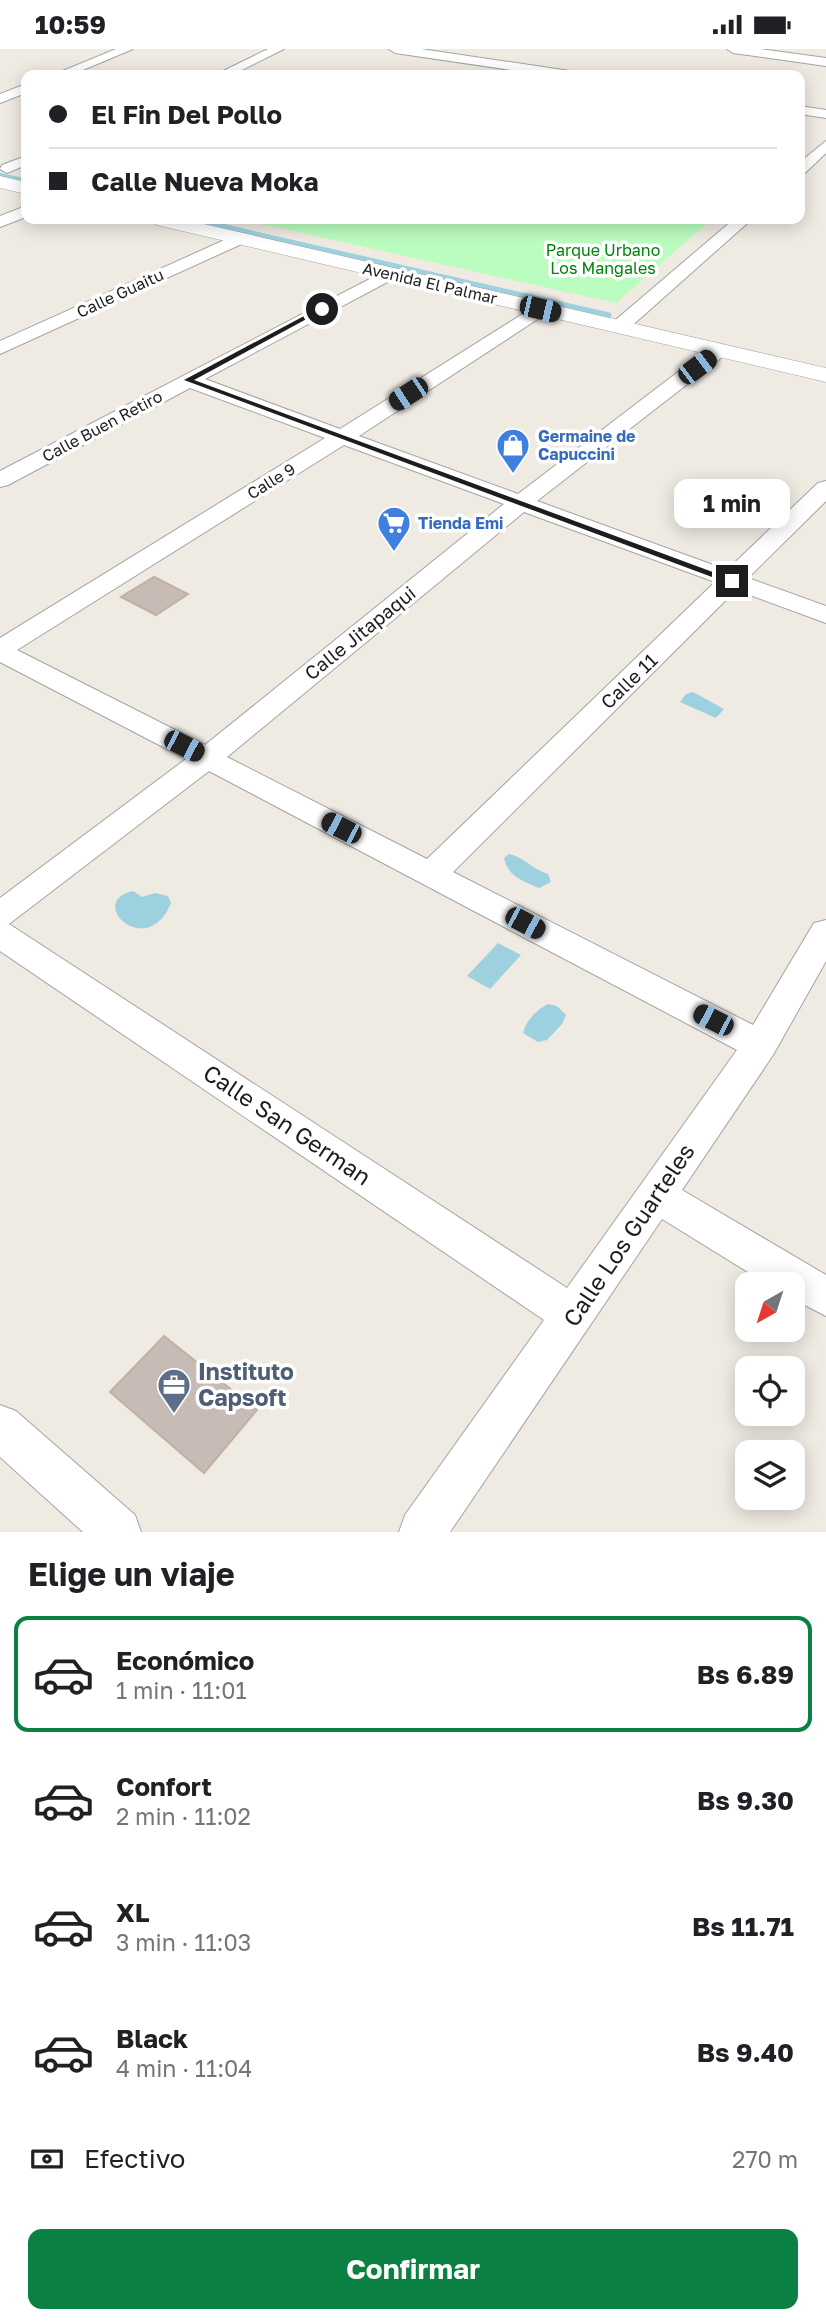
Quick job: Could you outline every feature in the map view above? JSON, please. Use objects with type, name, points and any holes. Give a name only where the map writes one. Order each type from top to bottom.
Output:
[{"type":"street","points":[[73,70],[127,49]]},
{"type":"street","points":[[234,70],[278,49]]},
{"type":"street","points":[[395,49],[536,70]]},
{"type":"street","points":[[448,70],[490,49]]},
{"type":"street","points":[[736,49],[826,62]]},
{"type":"street","points":[[0,99],[21,90]]},
{"type":"street","points":[[805,111],[826,114]]},
{"type":"street","points":[[805,165],[826,145]]},
{"type":"street","points":[[0,222],[21,213]]},
{"type":"street","name":"Avenida El Palmar","points":[[179,224],[240,238],[288,241],[637,312],[826,355]]},
{"type":"street","name":"Avenida El Palmar","points":[[239,224],[389,274],[826,375]]},
{"type":"street","points":[[619,327],[738,224]]},
{"type":"street","name":"Calle Guaitu","points":[[1,347],[240,238]]},
{"type":"street","name":"Calle Buen Retiro","points":[[0,480],[389,274]]},
{"type":"street","name":"Calle 9","points":[[0,650],[342,437],[540,309]]},
{"type":"street","name":"Calle Jitapaqui","points":[[0,915],[207,758],[520,503],[719,350]]},
{"type":"street","points":[[188,380],[826,615]]},
{"type":"street","name":"Calle 11","points":[[431,874],[826,488]]},
{"type":"street","points":[[0,650],[760,1045]]},
{"type":"street","name":"Calle Los Guarteles","points":[[422,1532],[760,1045],[826,932]]},
{"type":"street","name":"Calle San German","points":[[0,934],[574,1316]]},
{"type":"street","points":[[656,1195],[826,1297]]},
{"type":"street","points":[[0,1427],[118,1532]]},
{"type":"green space","name":"Parque Urbano Los Mangales","points":[[261,224],[706,224],[616,303]]},
{"type":"water","points":[[693,692],[724,709],[716,718],[680,702],[686,694]]},
{"type":"water","points":[[509,854],[548,874],[551,882],[539,888],[517,877],[506,864],[504,858]]},
{"type":"water","points":[[133,891],[142,897],[155,893],[168,896],[171,903],[161,920],[148,927],[136,928],[125,923],[118,915],[115,905],[120,897]]},
{"type":"water","points":[[498,943],[521,955],[490,989],[467,976]]},
{"type":"water","points":[[548,1004],[557,1006],[566,1015],[562,1024],[547,1040],[538,1042],[523,1033],[532,1016]]},
{"type":"building","points":[[154,577],[188,594],[156,615],[121,597]]},
{"type":"building","points":[[164,1336],[257,1410],[204,1473],[110,1392]]},
{"type":"waterway","points":[[0,175],[21,180]]},
{"type":"waterway","points":[[213,224],[609,315]]},
{"type":"place","name":"Germaine de Capuccini","points":[[513,475]]},
{"type":"place","name":"Tienda Emi","points":[[394,553]]},
{"type":"place","name":"Instituto Capsoft","points":[[174,1415]]},
{"type":"route","points":[[322,309],[188,380],[732,581]]}]
